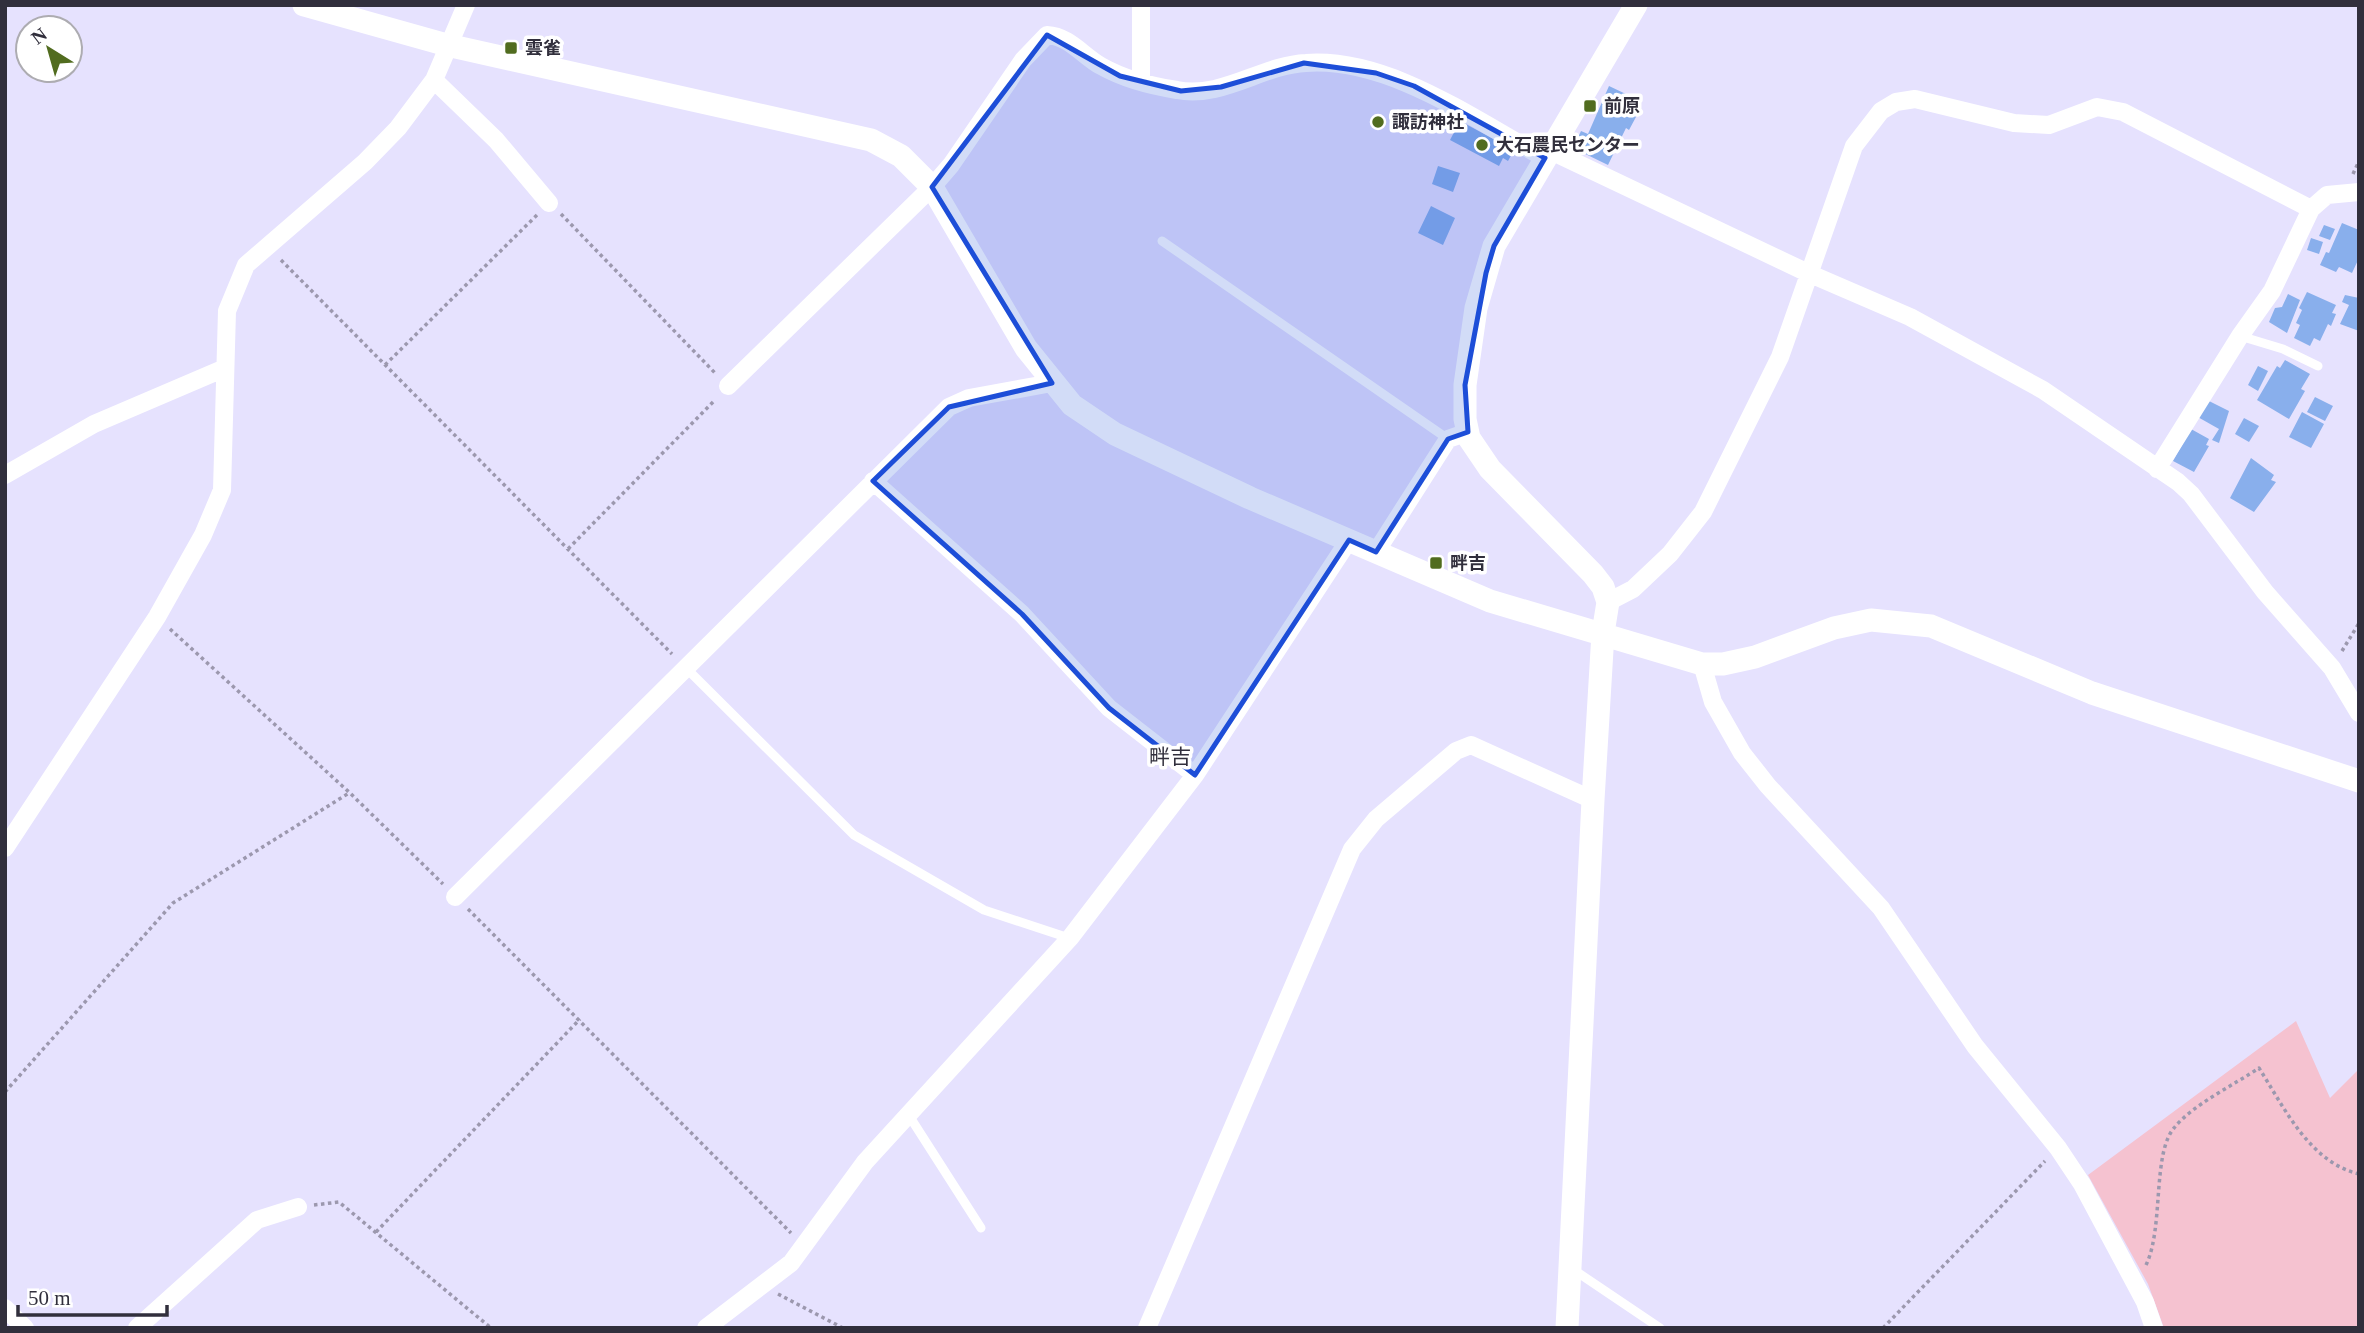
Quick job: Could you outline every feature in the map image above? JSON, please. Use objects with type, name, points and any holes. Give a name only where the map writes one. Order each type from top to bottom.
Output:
[{"type":"street","points":[[304,5],[447,46],[871,140],[901,156],[932,187],[1026,348],[1052,383],[1091,419],[1137,446],[1376,552],[1520,612],[1602,633],[1702,664],[1723,664],[1755,657],[1834,628],[1871,620],[1931,626],[2092,693],[2359,781]]},
{"type":"street","points":[[5,848],[157,617],[203,535],[222,490],[227,311],[246,265],[365,162],[398,128],[434,80],[466,5]]},
{"type":"street","points":[[1141,5],[1141,82]]},
{"type":"street","points":[[1376,552],[1458,436],[1476,308],[1494,246],[1636,5]]},
{"type":"street","points":[[728,386],[932,187],[951,165],[1036,42],[1047,35],[1072,44],[1098,64],[1120,76],[1189,90],[1221,87],[1294,65],[1332,63],[1376,73],[1415,86],[1547,154],[1910,317],[2043,390],[2191,494],[2265,592],[2332,668],[2359,713]]},
{"type":"street","points":[[434,80],[496,140],[549,203]]},
{"type":"street","points":[[1608,602],[1633,589],[1661,563],[1703,512],[1780,357],[1854,146],[1881,111],[1896,102],[1915,99],[2014,123],[2049,125],[2096,107],[2123,113],[2311,209]]},
{"type":"street","points":[[2157,469],[2240,336],[2272,291],[2311,209],[2327,195],[2359,192]]},
{"type":"street","points":[[5,475],[94,424],[225,368]]},
{"type":"street","points":[[455,897],[949,407],[969,398],[1052,383]]},
{"type":"street","points":[[1458,436],[1593,574],[1603,587],[1608,602],[1602,633],[1567,1328]]},
{"type":"street","points":[[873,481],[1022,614],[1109,708],[1195,775]]},
{"type":"street","points":[[706,1328],[791,1263],[865,1162],[1070,938],[1195,775],[1349,540]]},
{"type":"street","points":[[1702,664],[1713,702],[1742,753],[1768,786],[1881,908],[1975,1046],[2058,1147],[2082,1185],[2154,1328]]},
{"type":"street","points":[[1147,1328],[1352,849],[1376,819],[1457,751],[1471,745],[1593,800]]},
{"type":"street","points":[[137,1328],[257,1220],[298,1207]]},
{"type":"street","points":[[5,1308],[25,1328]]},
{"type":"lane","points":[[1163,241],[1458,436]]},
{"type":"lane","points":[[2240,336],[2283,349],[2318,366]]},
{"type":"lane","points":[[685,667],[854,835],[984,910],[1070,938]]},
{"type":"lane","points":[[908,1114],[981,1228]]},
{"type":"lane","points":[[1570,1267],[1660,1328]]},
{"type":"path","points":[[385,365],[549,203],[728,386],[568,550]]},
{"type":"path","points":[[267,246],[685,667]]},
{"type":"path","points":[[157,617],[350,793],[580,1019],[805,1247]]},
{"type":"path","points":[[2332,668],[2359,622]]},
{"type":"path","points":[[5,1092],[173,903],[350,793]]},
{"type":"path","points":[[376,1232],[580,1019]]},
{"type":"path","points":[[2132,1280],[2144,1268],[2154,1248],[2159,1190],[2169,1133],[2196,1110],[2259,1068],[2316,1150],[2334,1164],[2359,1174]]},
{"type":"path","points":[[1883,1328],[2058,1147]]},
{"type":"path","points":[[298,1207],[339,1202],[491,1328]]},
{"type":"path","points":[[761,1285],[843,1328]]},
{"type":"highlighted area","points":[[1047,35],[1120,76],[1181,91],[1221,87],[1304,63],[1376,73],[1414,86],[1545,158],[1494,246],[1486,273],[1465,385],[1468,432],[1448,439],[1376,552],[1349,540],[1195,775],[1109,708],[1022,614],[873,481],[949,407],[1052,383],[932,187]]},
{"type":"shaded area","points":[[2296,1021],[2330,1098],[2359,1069],[2359,1328],[2164,1328],[2148,1284],[2088,1175]]},
{"type":"building","points":[[1609,86],[1628,95],[1625,100],[1636,105],[1632,115],[1636,117],[1629,130],[1626,128],[1608,165],[1573,148],[1581,131],[1588,134]]},
{"type":"building","name":"大石農民センター","points":[[1460,121],[1514,150],[1508,161],[1503,158],[1499,166],[1450,140]]},
{"type":"building","points":[[1438,166],[1460,173],[1453,192],[1432,184]]},
{"type":"building","points":[[1431,206],[1455,218],[1443,245],[1418,233]]},
{"type":"building","points":[[2342,223],[2359,230],[2359,258],[2352,273],[2339,267],[2336,272],[2320,265],[2326,252],[2329,253]]},
{"type":"building","points":[[2324,225],[2335,229],[2330,240],[2319,236]]},
{"type":"building","points":[[2311,238],[2323,242],[2319,254],[2307,250]]},
{"type":"building","points":[[2307,292],[2336,305],[2331,326],[2328,324],[2320,341],[2314,338],[2310,346],[2294,338],[2300,325],[2296,323],[2302,310],[2299,308]]},
{"type":"building","points":[[2288,294],[2300,300],[2287,333],[2269,322],[2275,308],[2282,307]]},
{"type":"building","points":[[2345,295],[2359,298],[2359,331],[2340,324],[2349,305],[2342,302]]},
{"type":"building","points":[[2285,360],[2310,374],[2301,389],[2305,391],[2289,419],[2257,400],[2277,366],[2280,368]]},
{"type":"building","points":[[2258,366],[2268,371],[2258,391],[2248,385]]},
{"type":"building","points":[[2315,397],[2333,406],[2325,421],[2307,412]]},
{"type":"building","points":[[2207,400],[2229,411],[2219,443],[2212,440],[2219,429],[2196,416]]},
{"type":"building","points":[[2302,412],[2324,424],[2311,448],[2289,437]]},
{"type":"building","points":[[2244,418],[2259,426],[2249,442],[2235,434]]},
{"type":"building","points":[[2191,429],[2209,439],[2206,445],[2209,446],[2194,472],[2173,461]]},
{"type":"building","points":[[2251,458],[2274,475],[2271,480],[2276,482],[2254,512],[2230,498]]},
{"type":"place","name":"雲雀","points":[[511,48]]},
{"type":"place","name":"前原","points":[[1590,106]]},
{"type":"place","name":"諏訪神社","points":[[1378,122]]},
{"type":"place","name":"大石農民センター","points":[[1482,145]]},
{"type":"place","name":"畔吉","points":[[1436,563]]},
{"type":"district","name":"畔吉","points":[[1170,757]]}]
